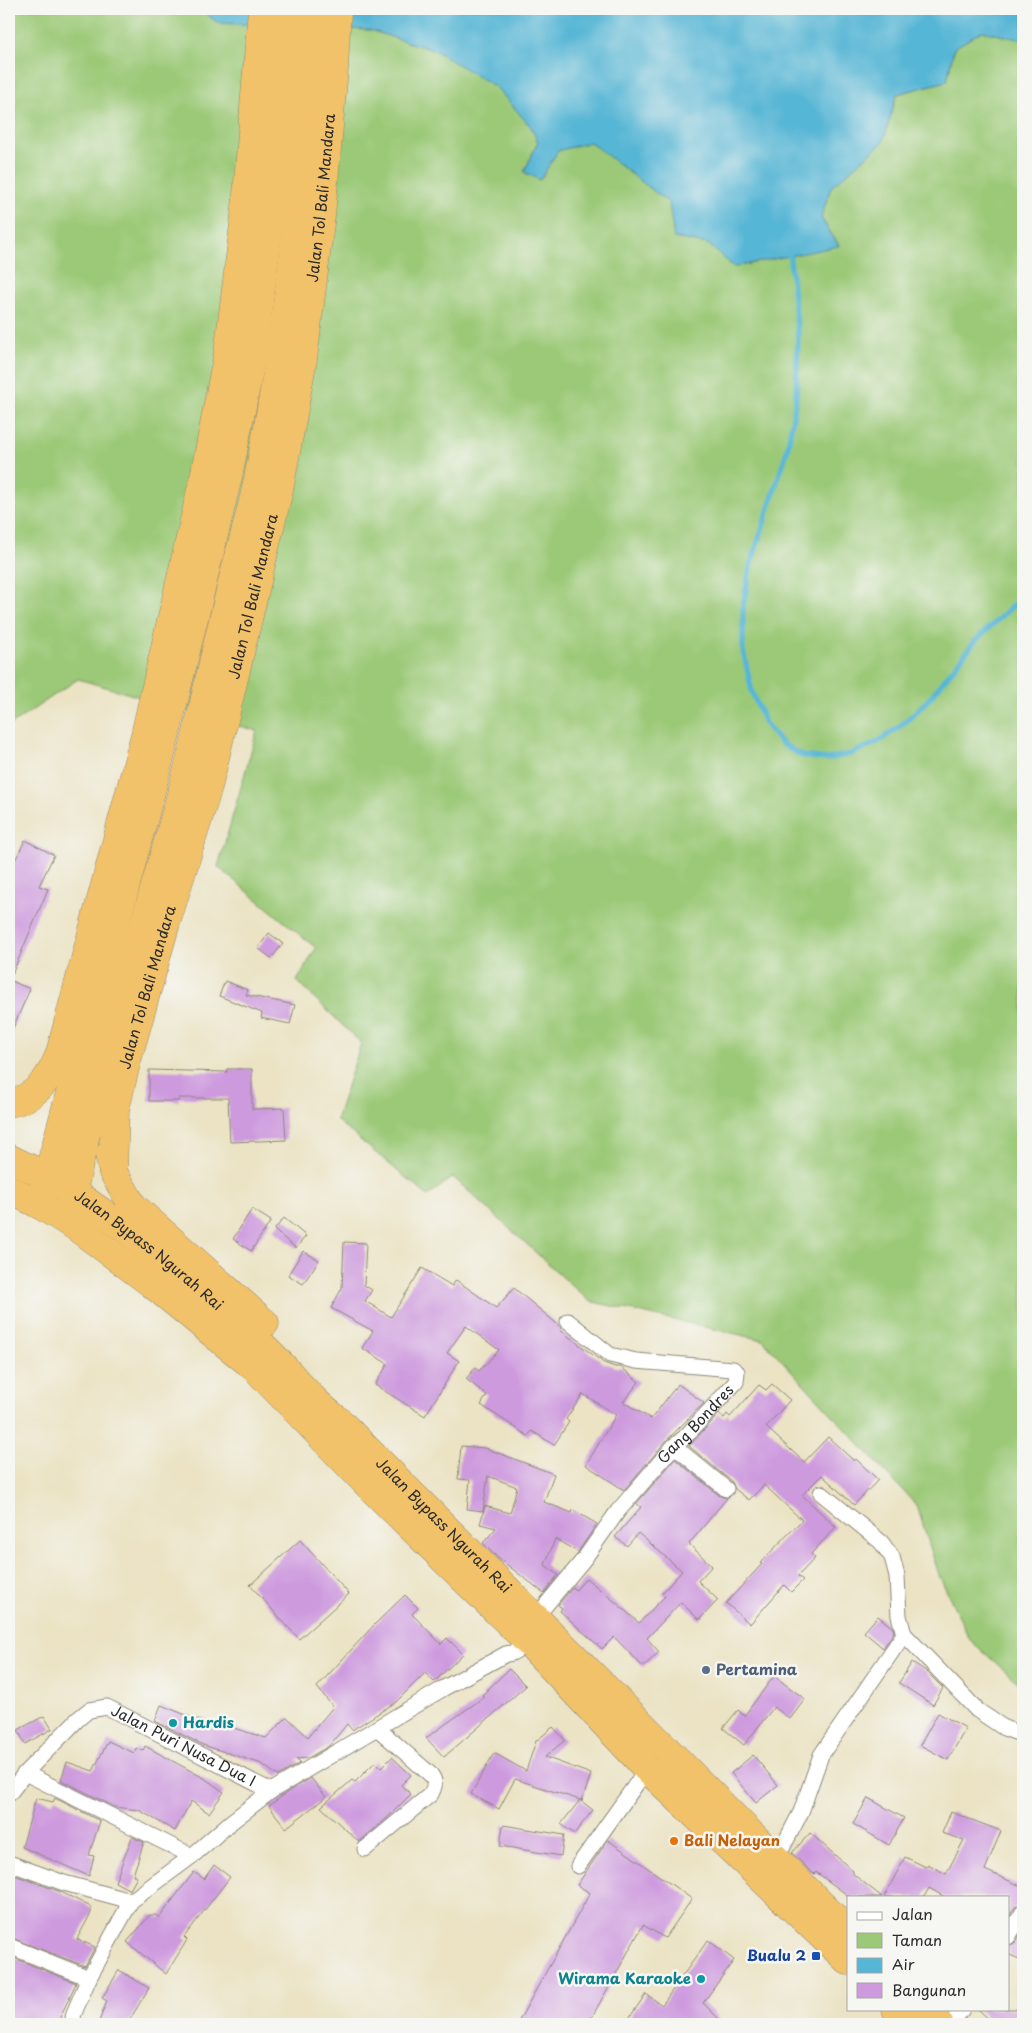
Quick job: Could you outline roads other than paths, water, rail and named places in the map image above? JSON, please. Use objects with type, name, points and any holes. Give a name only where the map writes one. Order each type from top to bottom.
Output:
[{"type":"highway","name":"Jalan Tol Bali Mandara","points":[[67,1221],[88,1075],[149,746],[206,473],[229,346],[246,208],[262,9]]},
{"type":"highway","name":"Jalan Tol Bali Mandara","points":[[9,1103],[25,1098],[43,1084],[56,1064],[60,1053],[226,486],[253,350],[271,210],[284,64],[286,9]]},
{"type":"highway","name":"Jalan Tol Bali Mandara","points":[[113,1172],[115,1110],[126,1064],[166,923],[208,787],[203,758],[280,355],[299,213],[313,9]]},
{"type":"highway","name":"Jalan Tol Bali Mandara","points":[[40,1205],[144,926],[203,758],[280,485],[302,359],[322,215],[334,69],[336,9]]},
{"type":"highway","points":[[144,926],[208,787]]},
{"type":"highway","name":"Jalan Tol Bali Mandara","points":[[88,1075],[103,1126],[113,1172],[133,1206],[274,1331],[328,1398],[338,1420]]},
{"type":"highway","name":"Jalan Tol Bali Mandara","points":[[9,1116],[23,1117],[45,1106],[88,1075]]},
{"type":"highway","name":"Jalan Bypass Ngurah Rai","points":[[9,1158],[49,1178],[72,1193],[164,1260],[262,1344],[319,1407],[338,1420],[523,1638],[777,1858],[847,1930]]},
{"type":"highway","name":"Jalan Bypass Ngurah Rai","points":[[9,1189],[67,1221],[152,1284],[255,1368],[370,1487],[523,1638],[647,1769],[847,1961]]},
{"type":"highway","points":[[897,2010],[911,2024]]},
{"type":"highway","points":[[925,2010],[939,2024]]},
{"type":"street","name":"Gang Bondres","points":[[523,1638],[584,1559],[618,1511],[674,1446],[684,1438],[736,1382],[737,1372],[733,1369],[636,1361],[610,1355],[568,1320]]},
{"type":"street","points":[[674,1446],[726,1488]]},
{"type":"street","points":[[821,1492],[881,1542],[892,1558],[897,1576],[899,1616],[904,1634],[977,1710],[1004,1728],[1023,1735]]},
{"type":"street","points":[[777,1858],[801,1812],[821,1755],[904,1634]]},
{"type":"street","points":[[72,2024],[74,2013],[89,1978],[131,1901],[192,1856],[271,1791],[444,1688],[523,1638]]},
{"type":"street","name":"Jalan Puri Nusa Dua I","points":[[9,1794],[25,1773],[78,1719],[90,1710],[107,1707],[271,1791]]},
{"type":"street","points":[[365,1849],[431,1794],[435,1786],[435,1780],[431,1775],[377,1728]]},
{"type":"street","points":[[578,1866],[647,1769]]},
{"type":"street","points":[[25,1773],[192,1856]]},
{"type":"street","points":[[9,1863],[64,1883],[131,1901]]},
{"type":"street","points":[[1010,1935],[1023,1912]]},
{"type":"street","points":[[9,1946],[89,1978]]},
{"type":"street","points":[[951,2024],[961,2010]]},
{"type":"water","points":[[200,9],[1023,9],[1023,40],[982,31],[954,48],[947,81],[897,94],[883,142],[831,187],[821,218],[839,246],[734,267],[708,244],[674,238],[669,203],[590,142],[558,151],[540,180],[524,172],[538,142],[531,127],[497,88],[436,51],[370,30],[218,23]]},
{"type":"waterway","points":[[789,250],[798,335],[796,399],[787,451],[750,567],[743,606],[743,650],[752,692],[765,723],[782,744],[803,756],[826,759],[851,754],[878,742],[904,723],[929,699],[976,640],[1023,596]]},
{"type":"place","name":"Pertamina","points":[[706,1670]]},
{"type":"place","name":"Hardis","points":[[173,1723]]},
{"type":"place","name":"Bali Nelayan","points":[[674,1841]]},
{"type":"place","name":"Bualu 2","points":[[816,1956]]},
{"type":"place","name":"Wirama Karaoke","points":[[701,1979]]}]
